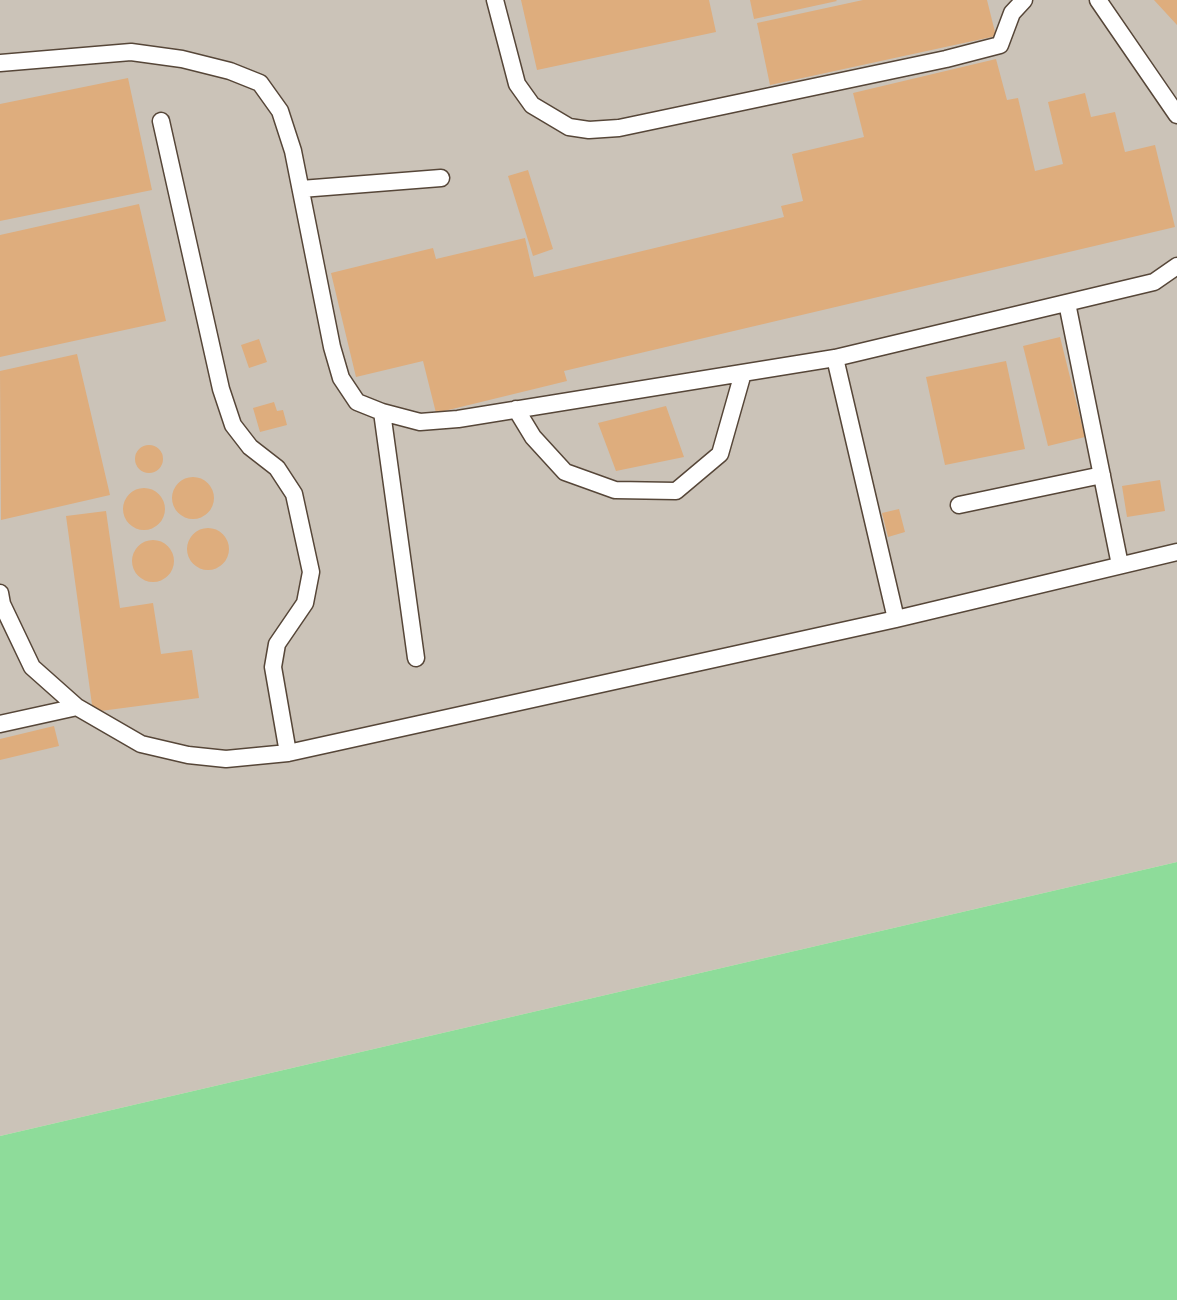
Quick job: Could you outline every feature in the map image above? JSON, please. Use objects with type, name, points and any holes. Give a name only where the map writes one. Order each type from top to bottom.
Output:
[{"type":"lane","points":[[495,0],[517,84],[532,105],[569,127],[589,130],[634,125],[1000,45],[1012,13],[1024,0]]},
{"type":"lane","points":[[1098,0],[1177,115]]},
{"type":"lane","points":[[0,63],[131,52],[182,59],[230,71],[260,83],[280,111],[293,151],[341,378],[357,402],[420,422],[458,419],[835,358],[1154,282],[1177,266]]},
{"type":"lane","points":[[161,121],[221,389],[233,425],[250,447],[277,468],[294,494],[311,572],[305,603],[277,644],[273,667],[288,753]]},
{"type":"lane","points":[[301,189],[441,178]]},
{"type":"lane","points":[[1067,303],[1120,565]]},
{"type":"lane","points":[[835,358],[896,619]]},
{"type":"lane","points":[[516,409],[533,437],[565,472],[615,490],[676,491],[720,454],[743,373]]},
{"type":"lane","points":[[382,412],[416,658]]},
{"type":"lane","points":[[959,505],[1102,475]]},
{"type":"lane","points":[[0,593],[2,604],[32,667],[77,707],[141,744],[188,755],[226,759],[288,753],[896,619],[1177,552]]},
{"type":"lane","points":[[0,724],[77,707]]},
{"type":"shaded area","points":[[0,0],[1177,0],[1177,862],[0,1136]]},
{"type":"green space","points":[[1177,862],[1177,1300],[0,1300],[0,1136]]},
{"type":"building","points":[[521,0],[709,0],[716,32],[537,70]]},
{"type":"building","points":[[750,0],[836,0],[837,1],[754,19]]},
{"type":"building","points":[[863,0],[987,0],[996,36],[770,85],[757,23]]},
{"type":"building","points":[[1154,0],[1177,0],[1177,25]]},
{"type":"building","points":[[996,59],[1007,100],[1018,98],[1035,171],[1063,164],[1048,102],[1085,93],[1091,117],[1115,112],[1125,152],[1155,145],[1175,227],[564,371],[567,381],[436,413],[423,361],[356,377],[331,273],[433,248],[436,259],[525,238],[534,277],[784,217],[781,206],[803,201],[792,154],[864,137],[853,93]]},
{"type":"building","points":[[128,78],[152,190],[0,221],[0,104]]},
{"type":"building","points":[[528,170],[553,249],[533,256],[508,176]]},
{"type":"building","points":[[139,204],[166,321],[0,357],[0,235]]},
{"type":"building","points":[[1060,337],[1085,437],[1048,446],[1023,346]]},
{"type":"building","points":[[259,339],[267,362],[249,368],[241,345]]},
{"type":"building","points":[[77,354],[110,495],[1,520],[0,371]]},
{"type":"building","points":[[1006,361],[1025,449],[945,465],[926,377]]},
{"type":"building","points":[[274,402],[277,411],[283,410],[287,425],[260,432],[253,408]]},
{"type":"building","points":[[666,406],[684,457],[616,471],[598,423]]},
{"type":"building","points":[[149,445],[159,449],[163,459],[159,469],[149,473],[139,469],[135,459],[139,449]]},
{"type":"building","points":[[193,477],[208,483],[214,498],[208,513],[193,519],[178,513],[172,498],[178,483]]},
{"type":"building","points":[[1160,480],[1165,511],[1127,517],[1122,486]]},
{"type":"building","points":[[144,488],[159,494],[165,509],[159,524],[144,530],[129,524],[123,509],[129,494]]},
{"type":"building","points":[[899,509],[905,532],[888,537],[882,513]]},
{"type":"building","points":[[106,511],[120,608],[153,603],[161,654],[192,650],[199,698],[93,712],[66,516]]},
{"type":"building","points":[[208,528],[223,534],[229,549],[223,564],[208,570],[193,564],[187,549],[193,534]]},
{"type":"building","points":[[153,540],[168,546],[174,561],[168,576],[153,582],[138,576],[132,561],[138,546]]},
{"type":"building","points":[[54,726],[59,746],[0,760],[0,739]]}]
